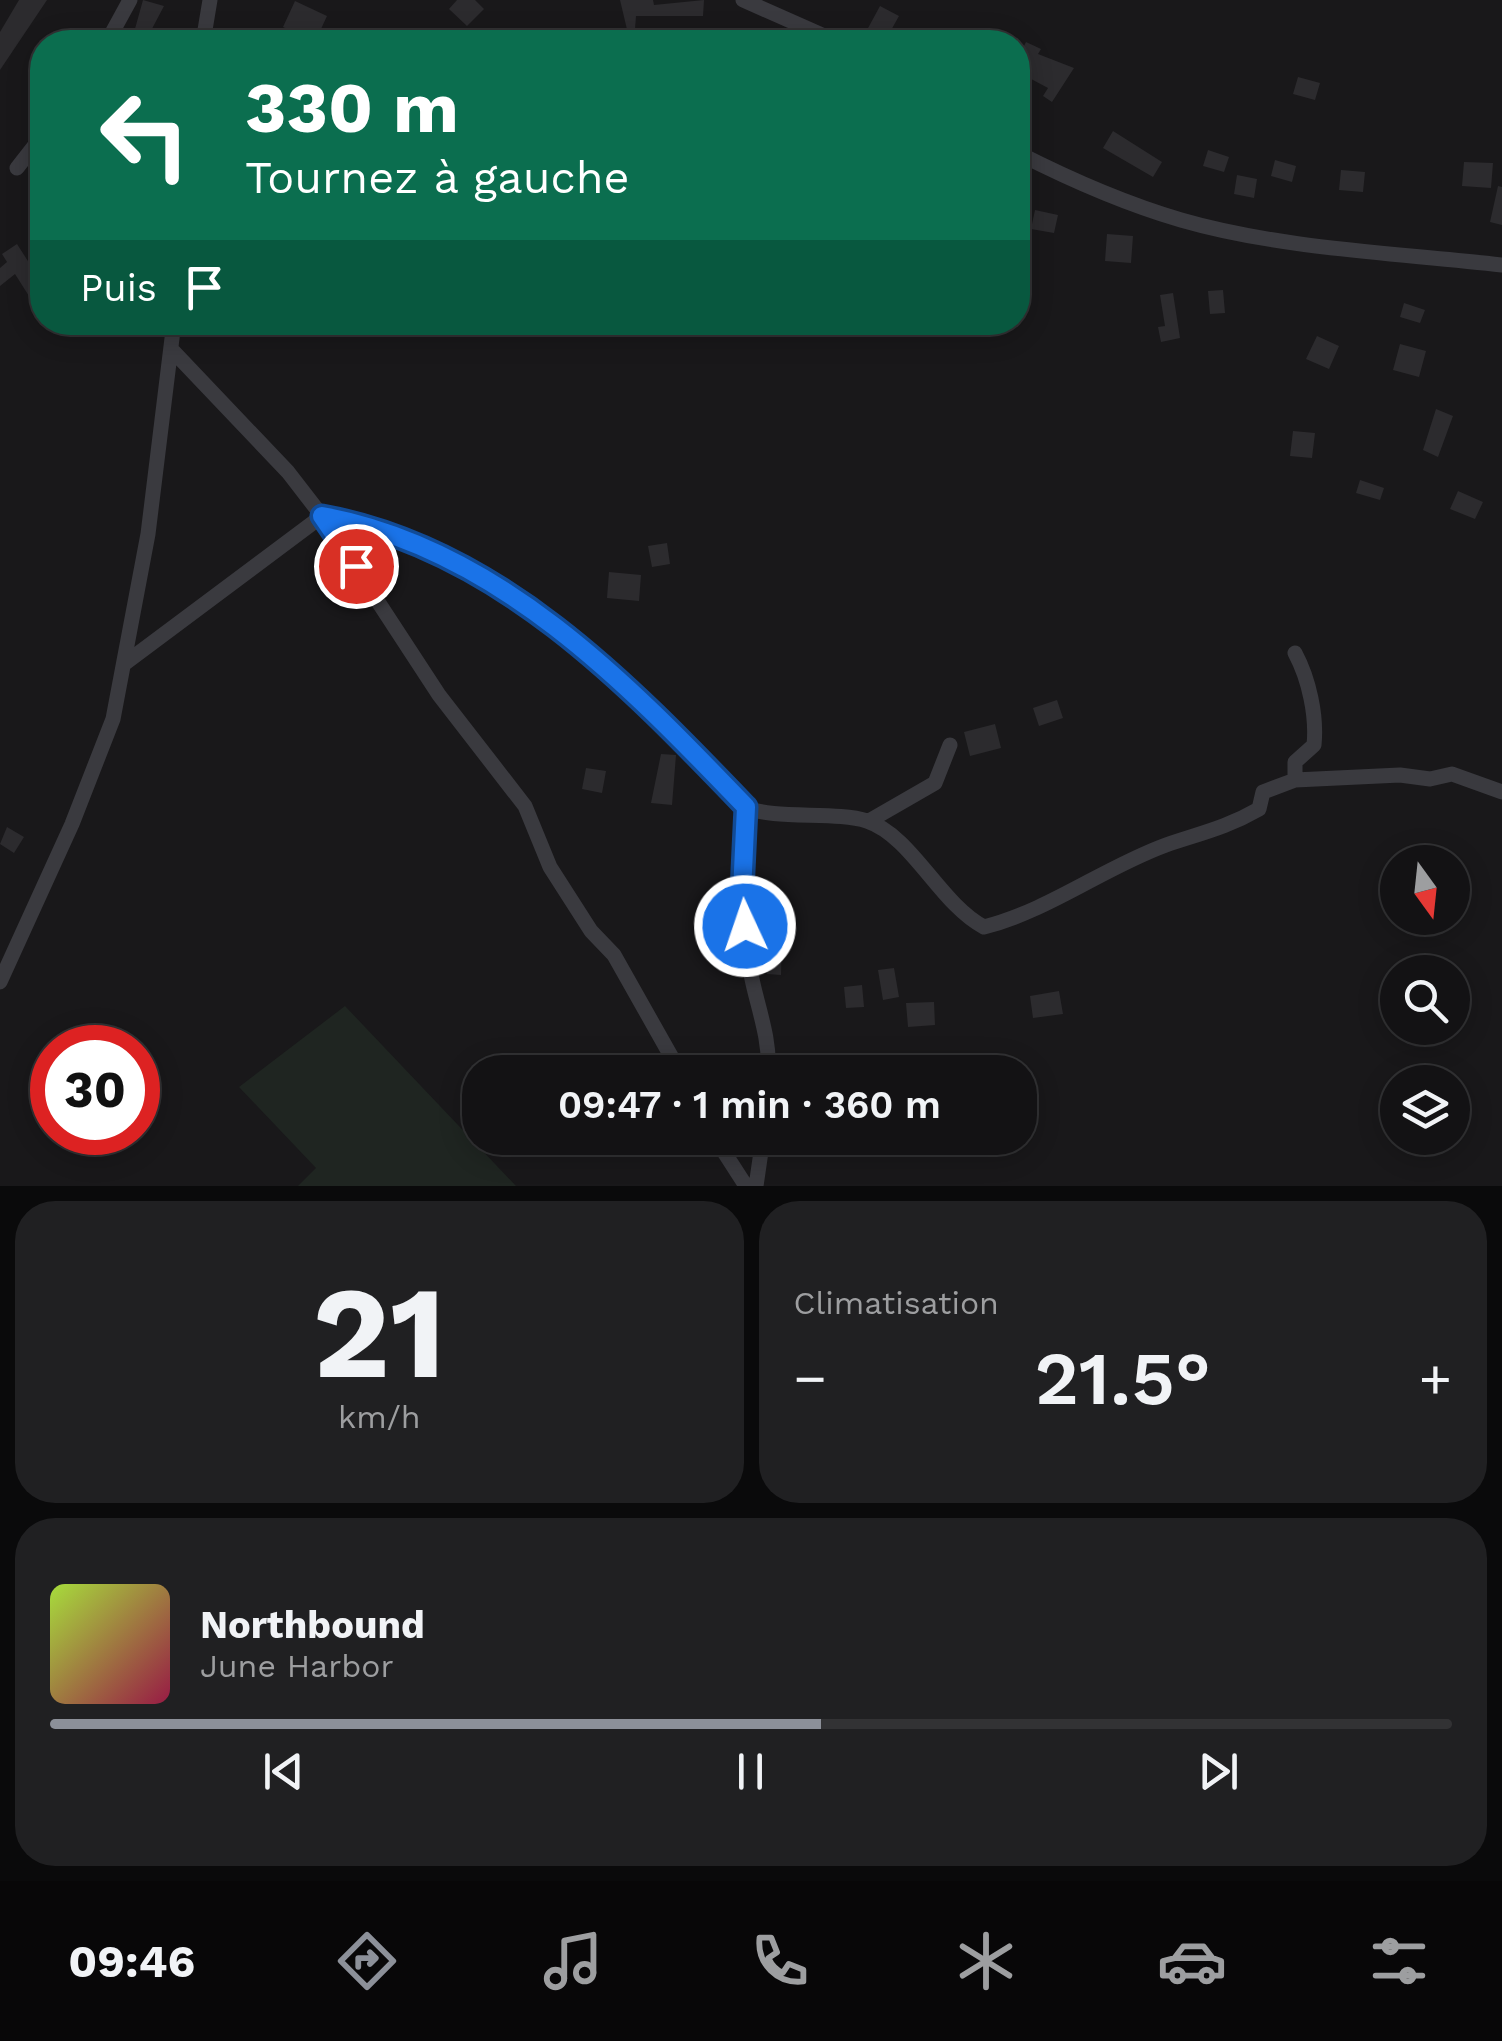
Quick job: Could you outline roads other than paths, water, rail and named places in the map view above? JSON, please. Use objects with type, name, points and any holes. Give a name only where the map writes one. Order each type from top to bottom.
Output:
[{"type":"street","points":[[114,30],[130,0]]},
{"type":"street","points":[[205,30],[210,0]]},
{"type":"street","points":[[743,0],[811,30]]},
{"type":"street","points":[[17,168],[30,151]]},
{"type":"street","points":[[1030,159],[1089,190],[1186,221],[1308,243],[1502,265]]},
{"type":"street","points":[[0,982],[72,824],[112,719],[148,534],[173,335]]},
{"type":"street","points":[[172,350],[288,472],[322,516],[439,695],[525,806],[550,867],[590,931],[614,955],[670,1055]]},
{"type":"street","points":[[124,664],[322,516]]},
{"type":"street","points":[[322,516],[408,538],[504,591],[571,639],[644,701],[746,807],[869,821],[902,848],[966,918],[984,927],[1027,916],[1165,846],[1225,830],[1259,810],[1263,792],[1295,780],[1400,775],[1430,779],[1452,774],[1502,792]]},
{"type":"street","points":[[1295,653],[1312,704],[1315,736],[1314,745],[1295,762],[1295,780]]},
{"type":"street","points":[[869,821],[934,783],[950,746]]},
{"type":"street","points":[[746,807],[742,892],[748,961],[766,1055]]},
{"type":"street","points":[[726,1155],[746,1186]]},
{"type":"street","points":[[756,1186],[760,1155]]}]
